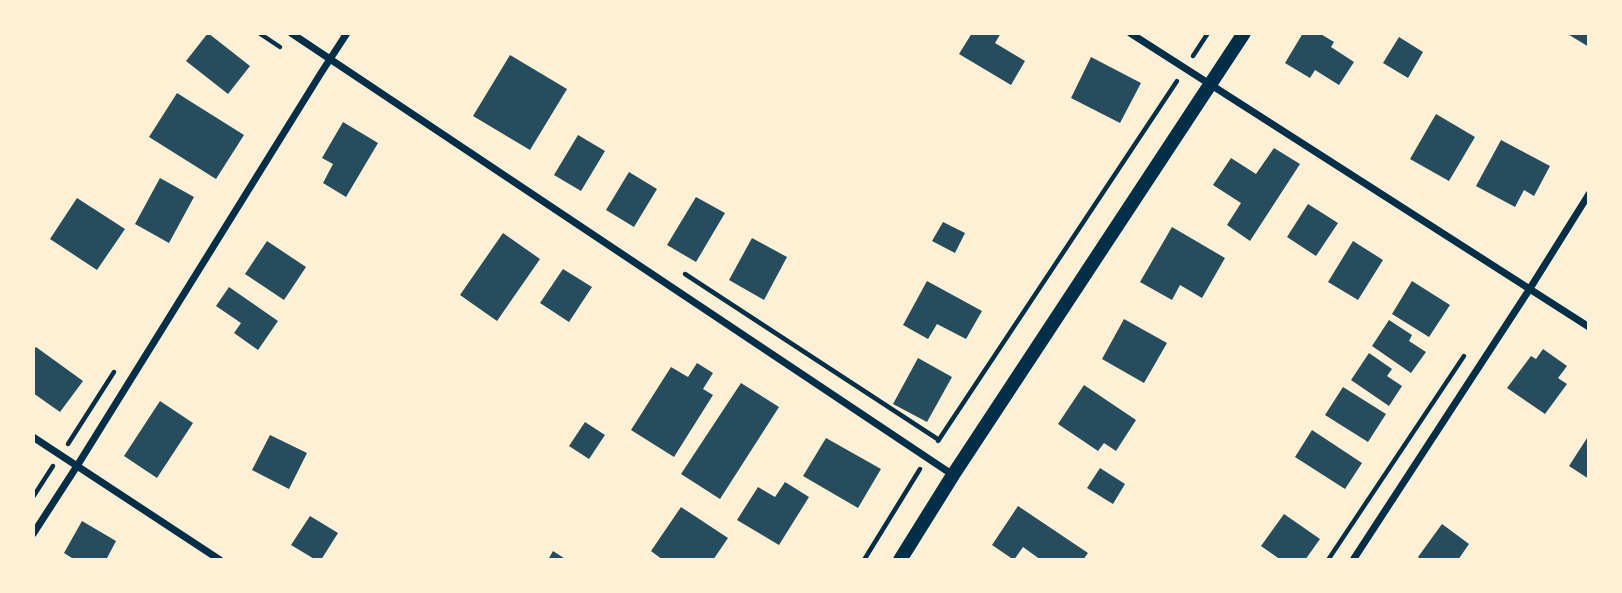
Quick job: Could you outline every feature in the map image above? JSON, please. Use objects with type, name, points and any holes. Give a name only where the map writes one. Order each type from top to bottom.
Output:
[{"type":"main road","points":[[900,560],[1244,33]]},
{"type":"street","points":[[291,33],[953,475]]},
{"type":"street","points":[[33,534],[347,33]]},
{"type":"street","points":[[1130,33],[1589,327]]},
{"type":"street","points":[[1353,560],[1589,194]]},
{"type":"street","points":[[33,437],[220,560]]},
{"type":"path","points":[[1200,45],[1208,33]]},
{"type":"path","points":[[864,560],[927,458],[1169,94]]},
{"type":"path","points":[[1328,560],[1468,350]]},
{"type":"building","points":[[208,33],[250,66],[228,94],[186,61]]},
{"type":"building","points":[[972,33],[1001,33],[995,43],[1025,61],[1011,85],[959,54]]},
{"type":"building","points":[[1303,33],[1319,33],[1334,42],[1331,47],[1354,62],[1339,85],[1315,70],[1310,78],[1285,63]]},
{"type":"building","points":[[1566,33],[1589,33],[1589,47]]},
{"type":"building","points":[[1399,37],[1423,52],[1408,78],[1383,63]]},
{"type":"building","points":[[510,55],[567,89],[530,150],[473,116]]},
{"type":"building","points":[[1091,57],[1141,83],[1120,123],[1071,98]]},
{"type":"building","points":[[177,93],[244,135],[216,179],[149,137]]},
{"type":"building","points":[[1436,114],[1475,137],[1449,181],[1410,159]]},
{"type":"building","points":[[343,122],[378,143],[346,197],[323,183],[333,164],[322,158]]},
{"type":"building","points":[[578,135],[605,151],[581,191],[554,175]]},
{"type":"building","points":[[1501,140],[1550,166],[1534,196],[1524,190],[1515,207],[1476,186]]},
{"type":"building","points":[[1274,148],[1300,164],[1250,241],[1227,225],[1241,203],[1213,185],[1231,158],[1256,174]]},
{"type":"building","points":[[629,172],[657,189],[634,227],[606,210]]},
{"type":"building","points":[[160,178],[194,197],[169,243],[135,224]]},
{"type":"building","points":[[696,197],[725,213],[696,262],[667,245]]},
{"type":"building","points":[[77,198],[125,229],[97,270],[50,239]]},
{"type":"building","points":[[1308,204],[1338,223],[1316,256],[1287,237]]},
{"type":"building","points":[[943,222],[965,233],[955,253],[932,241]]},
{"type":"building","points":[[1172,227],[1225,258],[1202,298],[1180,285],[1172,300],[1140,282]]},
{"type":"building","points":[[503,233],[540,259],[497,321],[460,295]]},
{"type":"building","points":[[752,238],[787,257],[764,300],[729,280]]},
{"type":"building","points":[[267,241],[306,267],[284,300],[245,274]]},
{"type":"building","points":[[1353,241],[1383,260],[1358,300],[1328,282]]},
{"type":"building","points":[[563,269],[592,287],[569,322],[540,303]]},
{"type":"building","points":[[927,281],[982,311],[966,339],[937,324],[928,339],[903,325]]},
{"type":"building","points":[[1412,281],[1450,305],[1429,337],[1392,314]]},
{"type":"building","points":[[229,287],[278,321],[258,350],[234,333],[241,323],[216,306]]},
{"type":"building","points":[[1124,319],[1167,343],[1144,383],[1102,359]]},
{"type":"building","points":[[1389,320],[1412,335],[1409,341],[1426,352],[1411,373],[1372,346]]},
{"type":"building","points":[[36,347],[83,381],[60,412],[33,393],[33,350]]},
{"type":"building","points":[[1543,349],[1567,366],[1558,378],[1567,384],[1545,414],[1507,388],[1531,356],[1536,359]]},
{"type":"building","points":[[1369,353],[1392,369],[1387,376],[1402,386],[1389,406],[1351,380]]},
{"type":"building","points":[[918,358],[952,377],[927,422],[893,404]]},
{"type":"building","points":[[697,363],[713,373],[703,389],[713,395],[674,457],[631,430],[671,367],[688,377]]},
{"type":"building","points":[[741,383],[779,407],[720,499],[681,474]]},
{"type":"building","points":[[1084,385],[1136,420],[1116,451],[1104,443],[1098,451],[1058,424]]},
{"type":"building","points":[[1343,387],[1386,414],[1368,442],[1325,415]]},
{"type":"building","points":[[160,401],[193,423],[157,478],[124,456]]},
{"type":"building","points":[[585,422],[605,435],[589,459],[569,446]]},
{"type":"building","points":[[1312,430],[1362,463],[1345,489],[1295,457]]},
{"type":"building","points":[[270,435],[307,453],[289,489],[252,470]]},
{"type":"building","points":[[1589,435],[1589,479],[1569,466]]},
{"type":"building","points":[[826,438],[881,469],[858,508],[803,476]]},
{"type":"building","points":[[1100,468],[1125,484],[1113,504],[1087,488]]},
{"type":"building","points":[[785,482],[809,497],[779,545],[737,520],[758,487],[775,497]]},
{"type":"building","points":[[1018,506],[1088,553],[1083,560],[1041,560],[1023,547],[1014,560],[992,545]]},
{"type":"building","points":[[681,507],[728,538],[713,560],[663,560],[651,551]]},
{"type":"building","points":[[1284,514],[1320,539],[1305,560],[1281,560],[1261,546]]},
{"type":"building","points":[[310,516],[338,533],[321,560],[316,560],[291,545]]},
{"type":"building","points":[[82,521],[116,541],[106,560],[75,560],[64,553]]},
{"type":"building","points":[[1442,524],[1469,544],[1458,560],[1421,560],[1418,557]]},
{"type":"building","points":[[553,551],[567,560],[548,560]]}]
